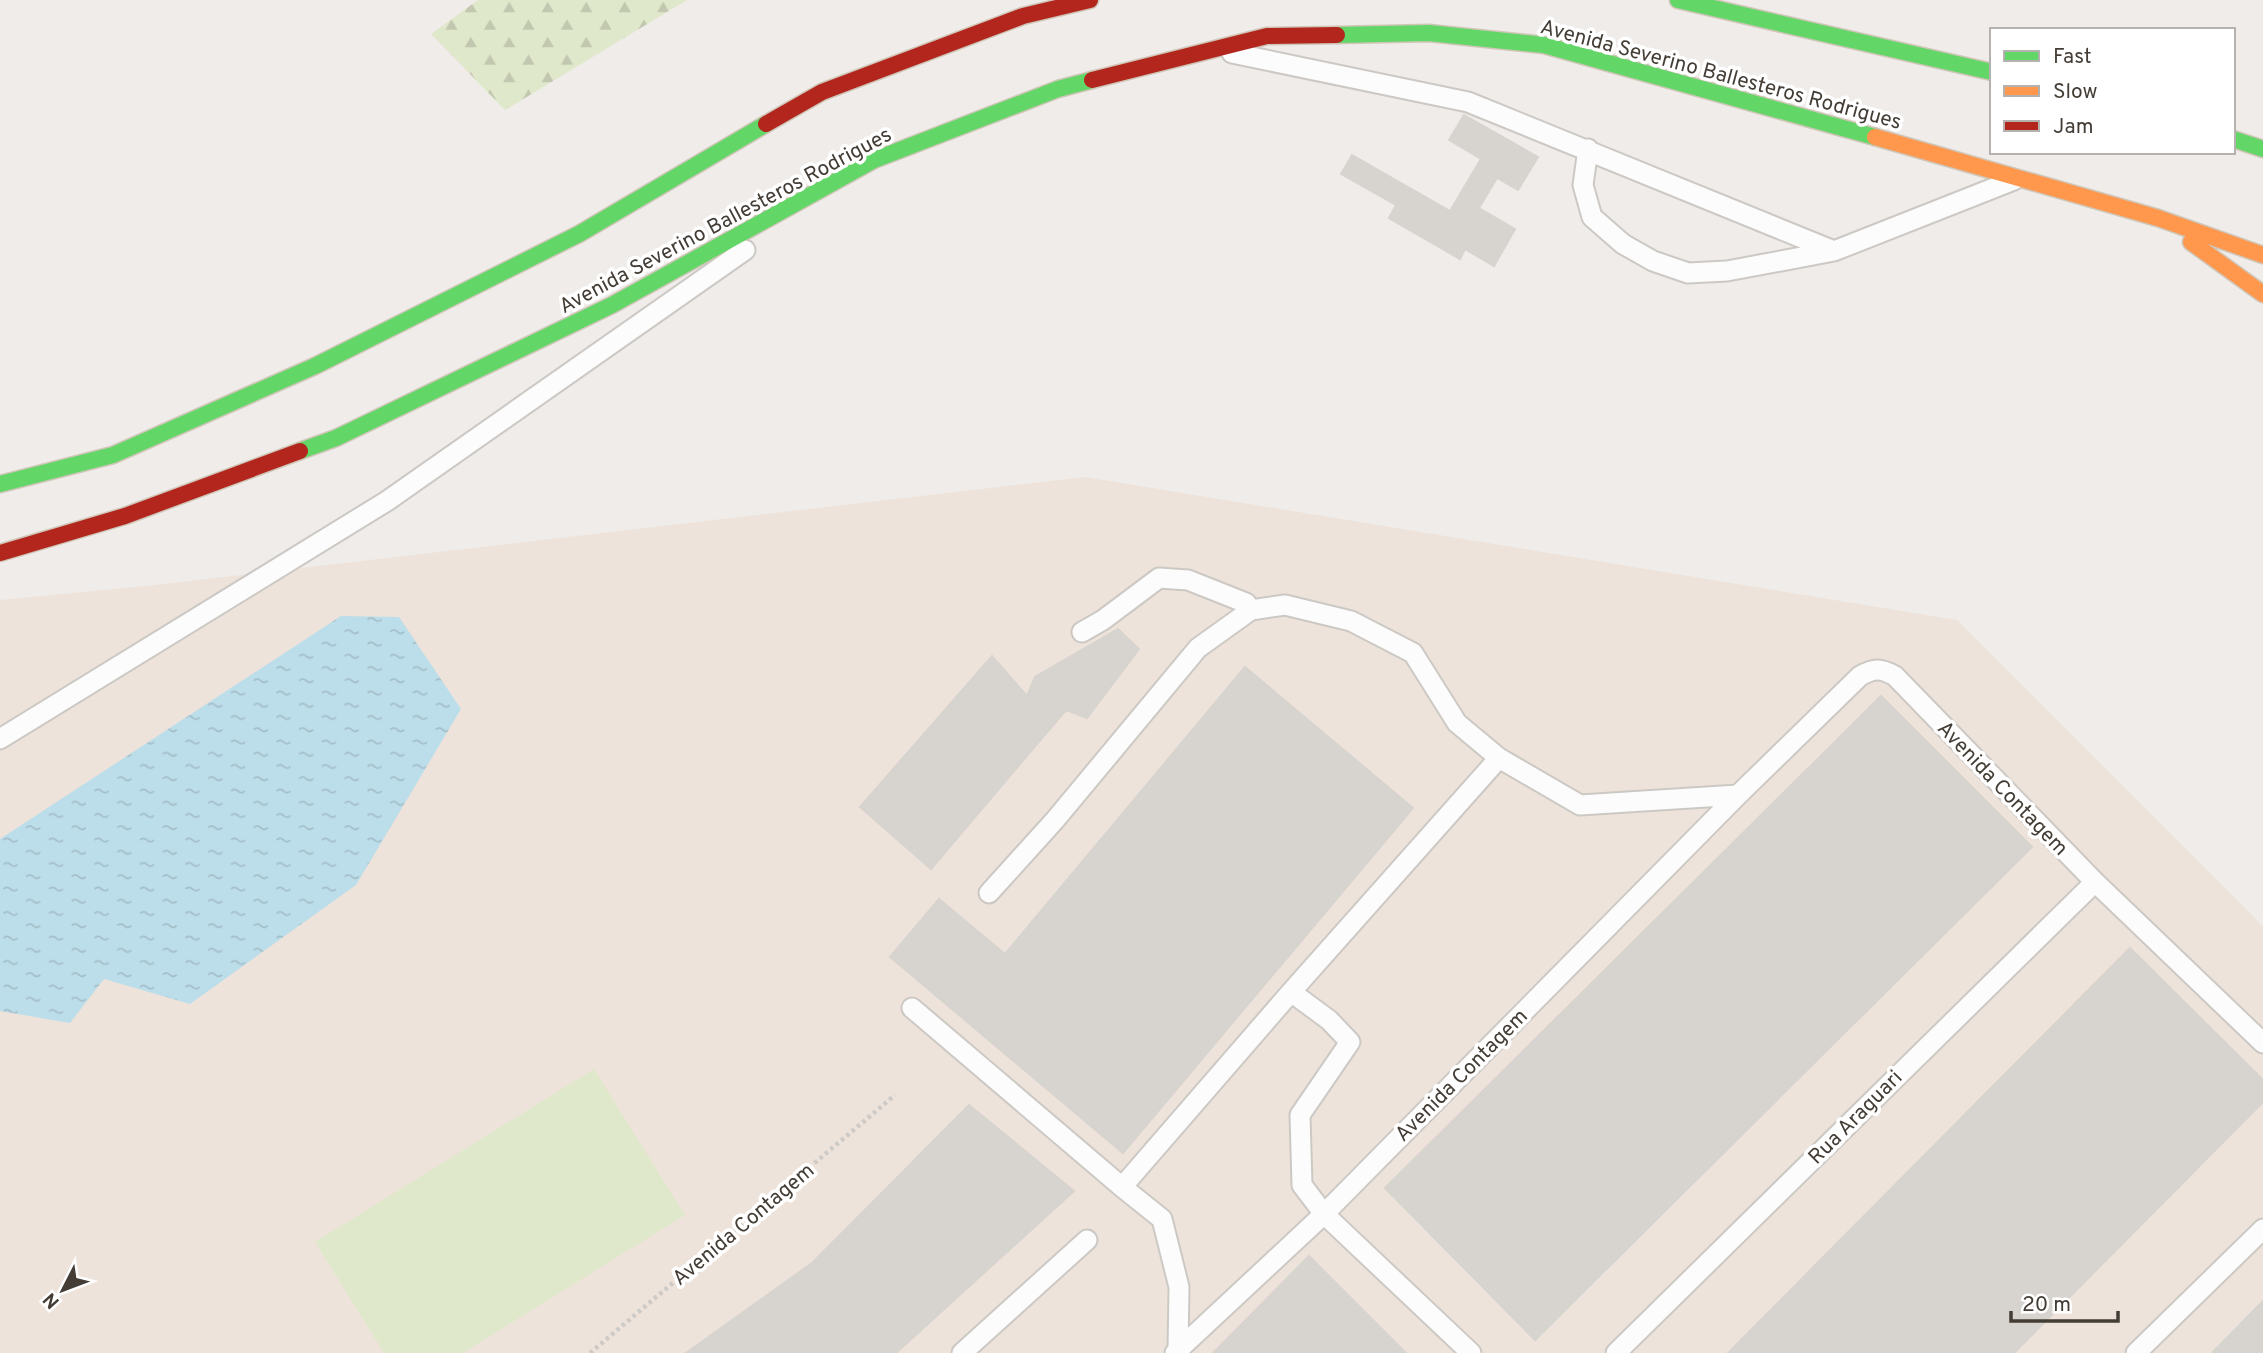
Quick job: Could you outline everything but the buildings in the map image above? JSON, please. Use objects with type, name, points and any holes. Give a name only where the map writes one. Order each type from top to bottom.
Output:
[{"type":"main road","points":[[0,484],[113,455],[315,366],[579,234],[822,92],[1023,16],[1090,0]]},
{"type":"main road","points":[[1678,0],[1990,72]]},
{"type":"main road","name":"Avenida Severino Ballesteros Rodrigues","points":[[0,553],[125,516],[336,438],[612,306],[874,160],[1058,89],[1267,36],[1429,33],[1544,45],[2158,218],[2263,255]]},
{"type":"main road","points":[[2235,140],[2263,149]]},
{"type":"main road","points":[[2158,218],[2263,294]]},
{"type":"lane","points":[[1212,49],[1468,102],[1834,251]]},
{"type":"lane","points":[[1588,149],[1583,185],[1592,216],[1623,244],[1653,261],[1688,273],[1727,271],[1834,251],[2020,178]]},
{"type":"lane","points":[[0,739],[387,501],[874,160]]},
{"type":"lane","points":[[1082,632],[1103,620],[1159,578],[1188,580],[1246,603],[1251,610]]},
{"type":"lane","points":[[989,893],[1055,820],[1198,648],[1251,610],[1285,605],[1351,621],[1413,653],[1457,723],[1499,758],[1580,805],[1738,795]]},
{"type":"lane","name":"Avenida Contagem","points":[[1177,1351],[1324,1214],[1738,795],[1860,676],[1872,669],[1885,670],[1895,676],[2095,882],[2263,1043]]},
{"type":"lane","points":[[1122,1187],[1499,758]]},
{"type":"lane","name":"Rua Araguari","points":[[1616,1353],[2095,882]]},
{"type":"lane","points":[[1291,992],[1329,1020],[1350,1042],[1300,1115],[1302,1185],[1324,1214],[1471,1353]]},
{"type":"lane","name":"Avenida Contagem","points":[[912,1008],[1162,1219],[1179,1287],[1177,1351]]},
{"type":"lane","points":[[2136,1353],[2263,1229]]},
{"type":"lane","points":[[962,1353],[1087,1240]]},
{"type":"path","name":"Avenida Contagem","points":[[590,1353],[895,1094]]},
{"type":"shaded area","points":[[1085,477],[1957,620],[2263,926],[2263,1353],[0,1353],[0,600],[146,586]]},
{"type":"green space","points":[[478,0],[687,0],[505,110],[431,34]]},
{"type":"green space","points":[[594,1069],[685,1215],[463,1353],[384,1353],[315,1242]]},
{"type":"water","points":[[341,616],[399,617],[461,709],[356,885],[190,1004],[104,979],[70,1023],[0,1011],[0,839]]},
{"type":"traffic: fast","points":[[1678,0],[1990,72]]},
{"type":"traffic: fast","points":[[1337,35],[1429,33],[1544,45],[1875,137]]},
{"type":"traffic: fast","points":[[300,451],[336,438],[612,305],[874,160],[1058,89],[1092,80]]},
{"type":"traffic: fast","points":[[0,484],[113,455],[315,366],[579,234],[766,124]]},
{"type":"traffic: fast","points":[[2235,140],[2263,149]]},
{"type":"traffic: slow","points":[[1875,137],[2158,218],[2263,255]]},
{"type":"traffic: slow","points":[[2191,242],[2263,294]]},
{"type":"traffic: jam","points":[[766,124],[822,92],[1023,16],[1090,0]]},
{"type":"traffic: jam","points":[[1092,80],[1267,36],[1337,35]]},
{"type":"traffic: jam","points":[[0,553],[125,516],[300,451]]}]
